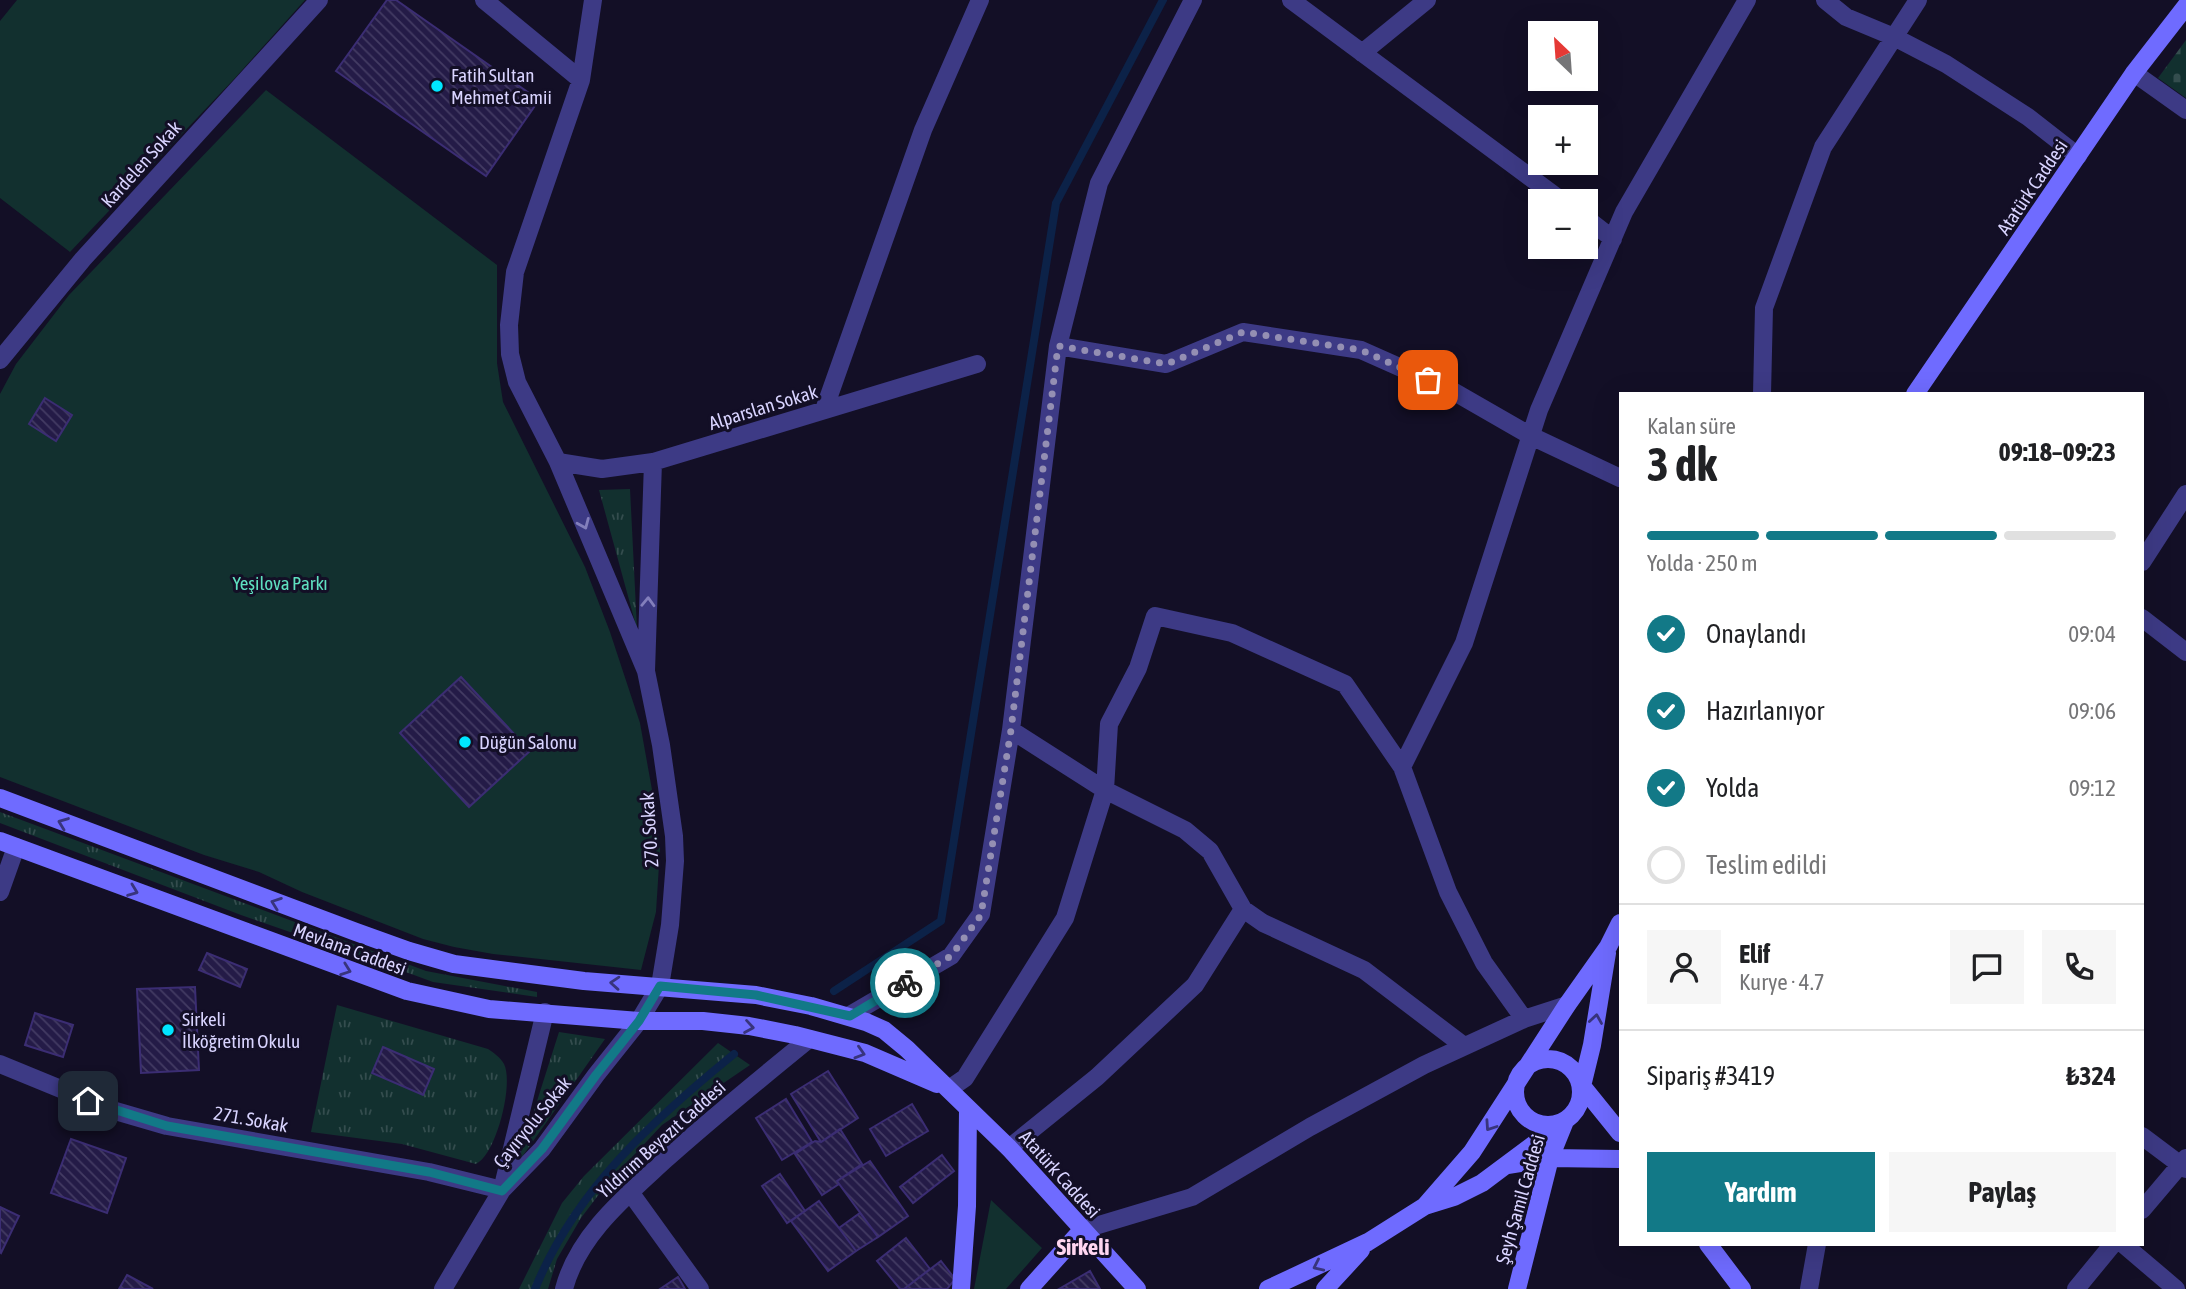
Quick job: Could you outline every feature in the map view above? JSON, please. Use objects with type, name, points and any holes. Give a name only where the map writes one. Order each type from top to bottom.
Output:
[{"type":"street","name":"Kardelen Sokak","points":[[0,360],[83,259],[319,0]]},
{"type":"street","points":[[484,0],[581,80]]},
{"type":"street","points":[[593,0],[581,80],[515,272],[510,298],[510,354],[517,382],[558,461],[646,671]]},
{"type":"street","points":[[824,410],[923,130],[980,0]]},
{"type":"street","points":[[850,1016],[951,956],[981,915],[1011,730],[1058,346],[1099,183],[1193,0]]},
{"type":"street","points":[[1291,0],[1546,189]]},
{"type":"street","points":[[1362,53],[1427,0]]},
{"type":"street","points":[[1402,767],[1464,643],[1539,410],[1624,212],[1747,0]]},
{"type":"street","points":[[1825,0],[1846,17],[1894,37],[1956,70],[2028,117],[2078,156]]},
{"type":"street","points":[[1762,392],[1764,308],[1823,146],[1918,0]]},
{"type":"street","name":"Atatürk Caddesi","points":[[1916,392],[2134,73],[2186,6]]},
{"type":"street","points":[[2134,73],[2186,110]]},
{"type":"street","points":[[1598,227],[1613,239]]},
{"type":"street","points":[[1058,346],[1167,364],[1243,332],[1361,350],[1451,390],[1531,436],[1619,478]]},
{"type":"street","name":"Alparslan Sokak","points":[[558,461],[602,469],[653,462],[977,364]]},
{"type":"street","points":[[646,671],[653,462]]},
{"type":"street","points":[[2144,559],[2186,494]]},
{"type":"street","points":[[802,1037],[865,1053],[949,1089],[965,1078],[1065,918],[1105,790],[1109,724],[1138,668],[1155,616],[1232,633],[1345,684],[1402,767],[1448,892],[1484,963],[1524,1019]]},
{"type":"street","points":[[2144,620],[2186,652]]},
{"type":"street","name":"270. Sokak","points":[[646,671],[661,745],[674,836],[675,861],[670,925],[660,986]]},
{"type":"street","points":[[1011,730],[1105,790],[1185,830],[1210,851],[1243,909],[1263,923],[1364,970],[1464,1046]]},
{"type":"street","name":"Atatürk Caddesi","points":[[0,799],[409,951],[454,964],[518,974],[756,995],[850,1016],[884,1030],[1009,1148],[1137,1289]]},
{"type":"street","points":[[0,892],[8,844]]},
{"type":"street","name":"Mevlana Caddesi","points":[[8,844],[407,991],[489,1009],[639,1021],[703,1021],[802,1037]]},
{"type":"street","points":[[1009,1148],[1097,1077],[1195,985],[1243,909]]},
{"type":"street","points":[[1425,1206],[1472,1152],[1567,1005],[1608,947],[1619,925]]},
{"type":"street","points":[[1268,1289],[1368,1242],[1425,1206],[1482,1183],[1565,1121],[1578,1106],[1592,1045],[1608,947]]},
{"type":"street","name":"Çayıryolu Sokak","points":[[443,1289],[502,1191],[542,1149],[639,1021],[660,986]]},
{"type":"street","points":[[1029,1289],[1082,1230],[1192,1197],[1310,1127],[1424,1065],[1524,1019],[1567,1005]]},
{"type":"street","points":[[502,1191],[545,1012]]},
{"type":"street","name":"Yıldırım Beyazıt Caddesi","points":[[564,1289],[575,1261],[596,1228],[630,1192],[802,1037]]},
{"type":"street","points":[[1565,1121],[1544,1125],[1526,1116],[1520,1109],[1516,1099],[1518,1079],[1532,1064],[1552,1060],[1570,1068],[1619,1132]]},
{"type":"street","name":"271. Sokak","points":[[0,1065],[112,1110],[167,1126],[429,1172],[502,1191]]},
{"type":"street","points":[[961,1289],[967,1206],[968,1109]]},
{"type":"street","name":"Şeyh Şamil Caddesi","points":[[1517,1289],[1550,1158],[1565,1121]]},
{"type":"street","points":[[2144,1137],[2184,1164],[2144,1208]]},
{"type":"street","points":[[1506,1166],[1550,1158],[1619,1159]]},
{"type":"street","points":[[630,1192],[700,1289]]},
{"type":"street","points":[[1325,1289],[1368,1242]]},
{"type":"street","points":[[1710,1246],[1742,1289]]},
{"type":"street","points":[[1809,1289],[1817,1246]]},
{"type":"street","points":[[2076,1289],[2111,1246]]},
{"type":"street","points":[[2125,1246],[2176,1289]]},
{"type":"green space","points":[[17,0],[305,0],[70,252],[0,198],[0,21]]},
{"type":"green space","points":[[2186,40],[2186,98],[2158,78]]},
{"type":"green space","name":"Yeşilova Parkı","points":[[266,90],[497,265],[497,363],[503,402],[585,567],[640,723],[660,850],[656,912],[641,970],[493,954],[423,939],[302,892],[259,872],[204,855],[0,777],[0,394],[16,364],[69,295]]},
{"type":"green space","points":[[630,489],[637,629],[599,490]]},
{"type":"green space","points":[[0,812],[426,971],[537,992],[537,997],[433,982],[241,915],[0,823]]},
{"type":"green space","points":[[337,1005],[488,1049],[499,1057],[506,1074],[505,1102],[496,1134],[483,1158],[476,1164],[402,1144],[311,1132]]},
{"type":"green space","points":[[559,1032],[605,1039],[517,1164]]},
{"type":"green space","points":[[718,1043],[750,1065],[662,1125],[606,1185],[581,1218],[557,1259],[548,1289],[519,1289],[562,1203],[584,1176]]},
{"type":"green space","points":[[991,1200],[1042,1248],[1006,1289],[974,1289]]},
{"type":"building","name":"Fatih Sultan Mehmet Camii","points":[[387,0],[396,0],[539,100],[486,176],[336,71]]},
{"type":"building","points":[[45,398],[72,415],[56,441],[29,424]]},
{"type":"building","name":"Düğün Salonu","points":[[461,677],[530,751],[469,807],[400,733]]},
{"type":"building","points":[[207,953],[247,969],[240,987],[199,970]]},
{"type":"building","name":"Sirkeli İlköğretim Okulu","points":[[195,987],[199,1070],[141,1073],[137,989]]},
{"type":"building","points":[[35,1013],[73,1025],[63,1057],[25,1045]]},
{"type":"building","points":[[383,1047],[434,1069],[423,1095],[372,1073]]},
{"type":"building","points":[[828,1071],[858,1118],[821,1142],[791,1094]]},
{"type":"building","points":[[786,1099],[812,1142],[782,1160],[756,1118]]},
{"type":"building","points":[[912,1104],[928,1131],[886,1156],[870,1129]]},
{"type":"building","points":[[840,1129],[862,1164],[822,1195],[795,1154],[815,1141],[821,1142]]},
{"type":"building","points":[[71,1139],[126,1158],[107,1213],[51,1193]]},
{"type":"building","points":[[942,1155],[954,1171],[913,1203],[900,1187]]},
{"type":"building","points":[[870,1161],[908,1216],[878,1237],[837,1181]]},
{"type":"building","points":[[780,1174],[805,1211],[787,1223],[762,1186]]},
{"type":"building","points":[[819,1201],[856,1251],[828,1271],[791,1221]]},
{"type":"building","points":[[0,1207],[19,1216],[1,1253],[0,1252]]},
{"type":"building","points":[[860,1213],[878,1237],[856,1251],[839,1228]]},
{"type":"building","points":[[906,1238],[930,1269],[904,1289],[900,1289],[877,1261]]},
{"type":"building","points":[[941,1261],[955,1279],[947,1289],[904,1289]]},
{"type":"building","points":[[1090,1271],[1100,1289],[1059,1289]]},
{"type":"building","points":[[127,1275],[153,1289],[119,1289]]},
{"type":"building","points":[[678,1277],[685,1289],[660,1289]]},
{"type":"waterway","points":[[834,991],[941,921],[1056,203],[1163,0]]},
{"type":"waterway","points":[[535,1289],[572,1220],[619,1159],[674,1105],[734,1054]]},
{"type":"way so far","points":[[905,983],[951,956],[981,915],[1011,730],[1058,346],[1167,364],[1243,332],[1361,350],[1428,380]]},
{"type":"place","name":"Fatih Sultan Mehmet Camii","points":[[437,86]]},
{"type":"place","name":"Düğün Salonu","points":[[465,742]]},
{"type":"place","name":"Sirkeli İlköğretim Okulu","points":[[168,1030]]},
{"type":"district","name":"Sirkeli","points":[[1083,1247]]},
{"type":"route","points":[[88,1101],[167,1126],[429,1172],[502,1191],[542,1149],[639,1021],[660,986],[756,995],[850,1016],[905,983]]}]
